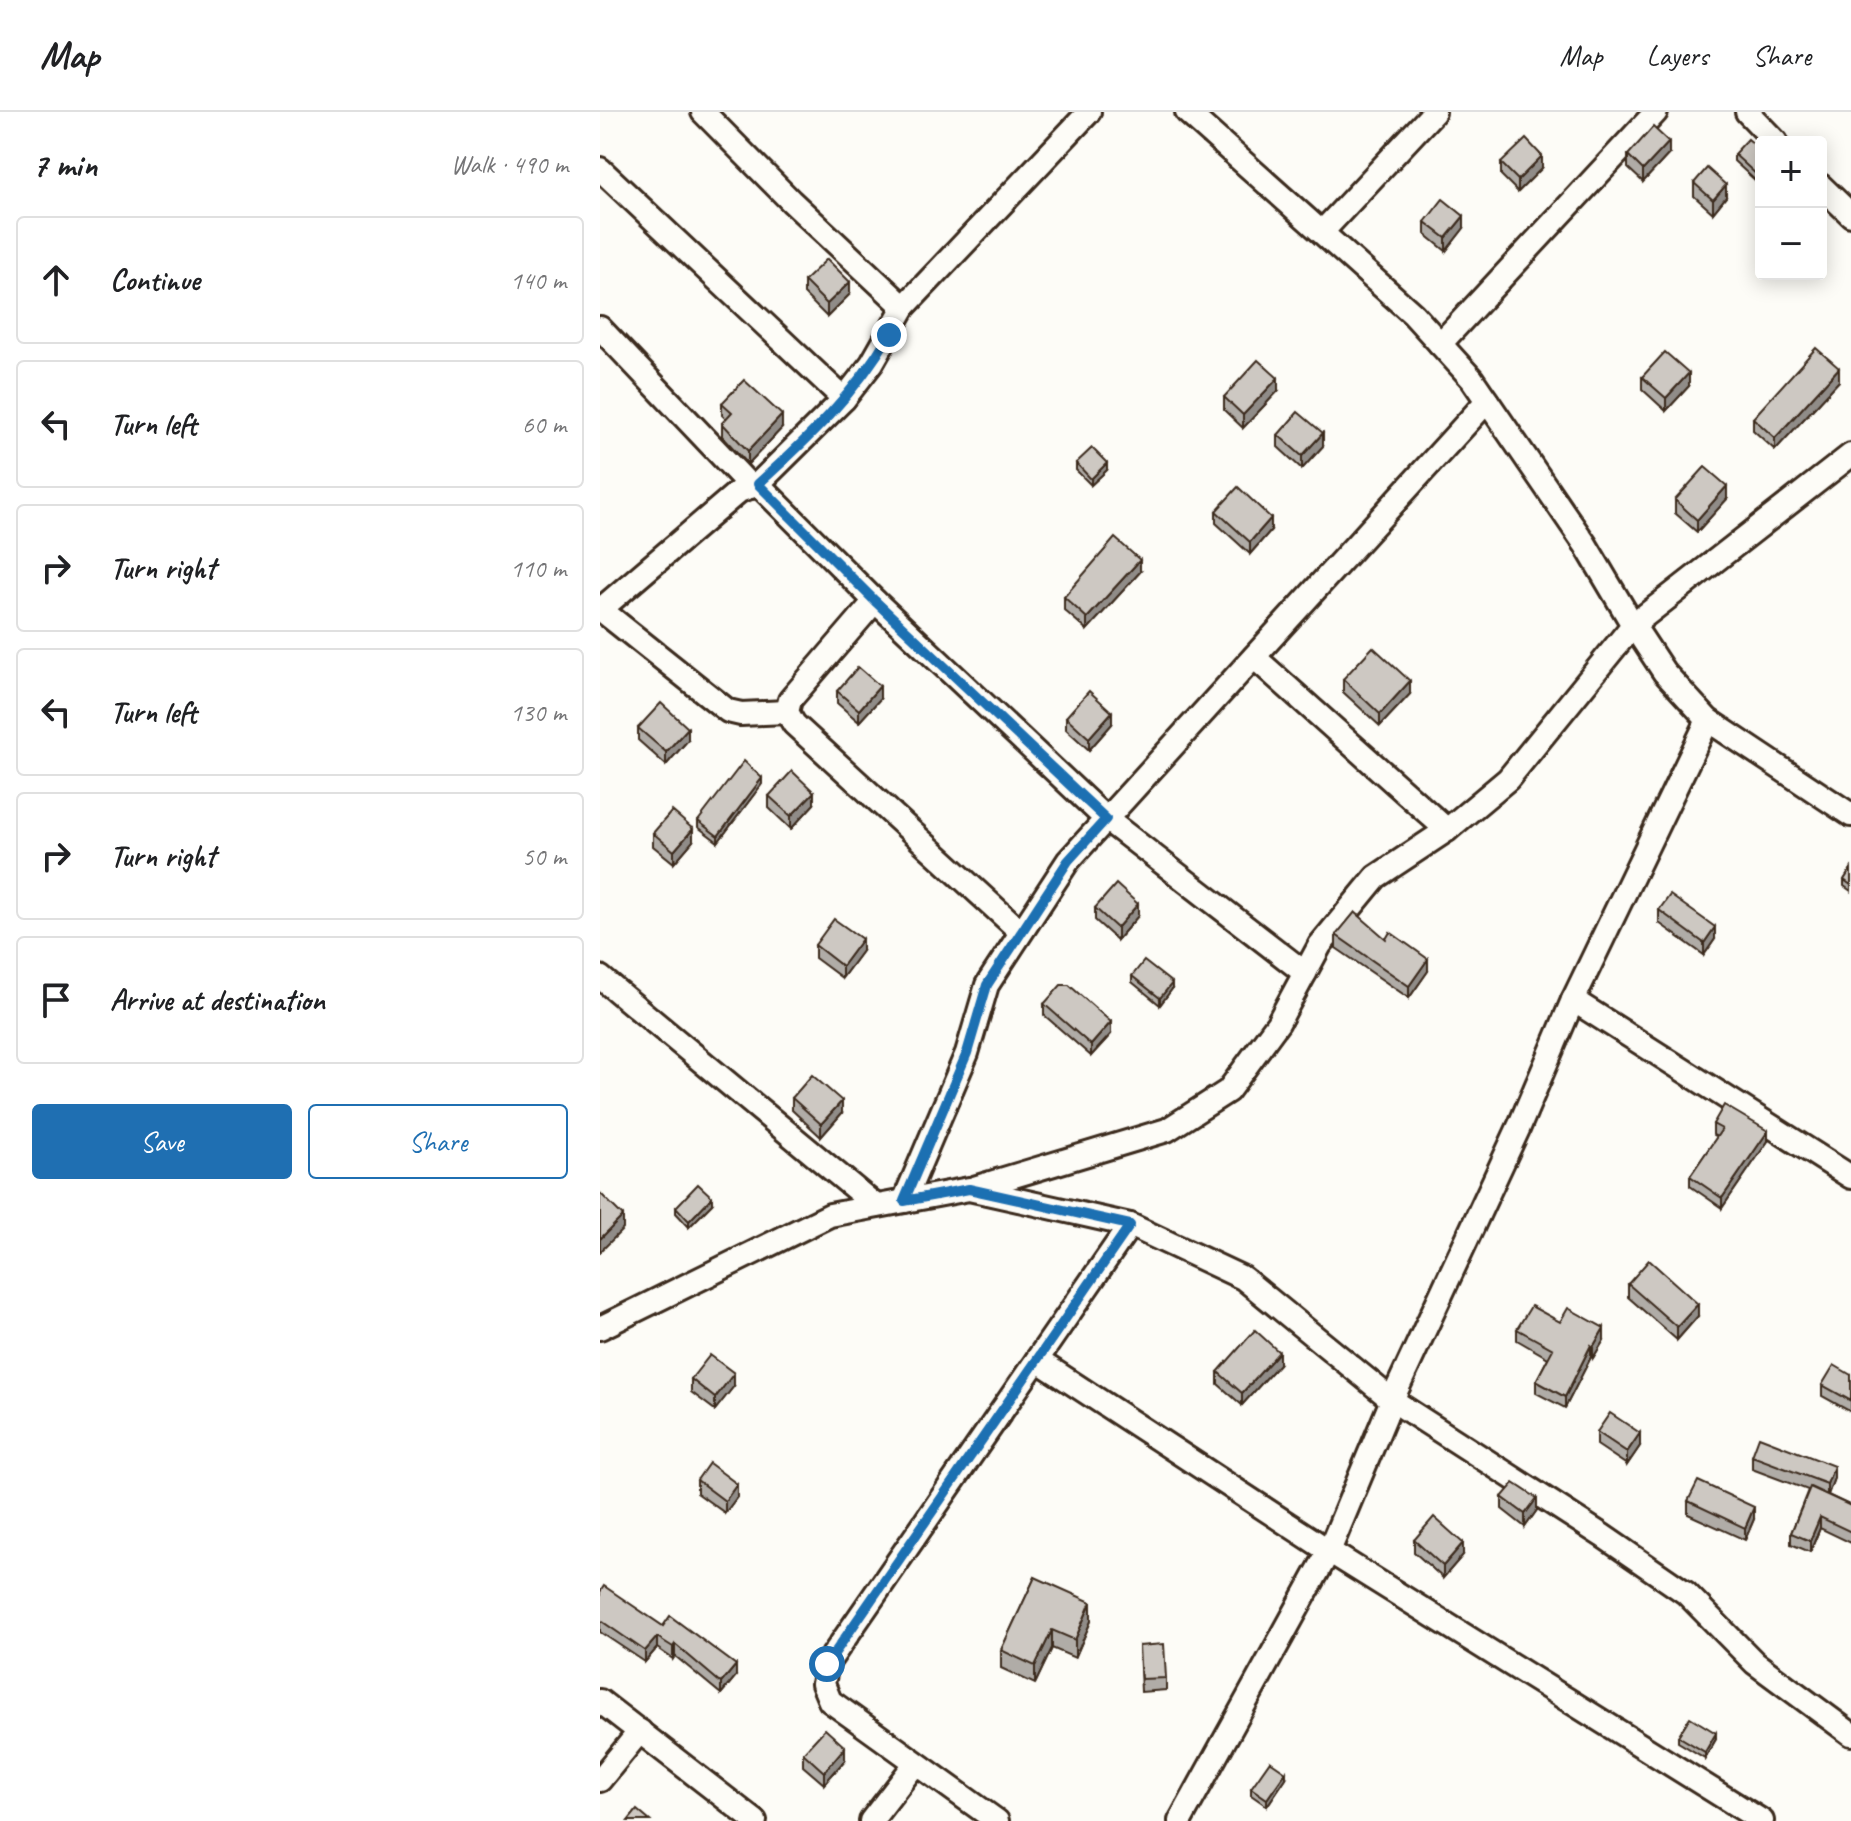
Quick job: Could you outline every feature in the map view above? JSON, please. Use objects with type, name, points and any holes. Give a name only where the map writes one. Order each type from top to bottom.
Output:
[{"type":"street","points":[[703,112],[791,201],[904,307]]},
{"type":"street","points":[[787,712],[741,714],[728,711],[600,610],[739,491],[755,486],[844,399],[872,363],[904,307],[1089,112]]},
{"type":"street","points":[[1187,112],[1413,314],[1472,379],[1585,544],[1664,672],[1708,720],[1851,815]]},
{"type":"street","points":[[1322,232],[1434,112]]},
{"type":"street","points":[[1440,344],[1656,112]]},
{"type":"street","points":[[1747,112],[1770,136]]},
{"type":"street","points":[[600,169],[844,399]]},
{"type":"street","points":[[1827,192],[1851,215]]},
{"type":"street","points":[[600,328],[755,486],[1106,819],[1305,973]]},
{"type":"street","points":[[904,1201],[967,1053],[987,985],[1068,861],[1487,401]]},
{"type":"street","points":[[600,1328],[830,1215],[969,1189],[1167,1130],[1228,1091],[1278,1023],[1320,945],[1376,877],[1447,830],[1508,779],[1633,625],[1851,455]]},
{"type":"street","points":[[875,601],[790,700],[787,712],[794,724],[1021,932]]},
{"type":"street","points":[[1254,657],[1447,830]]},
{"type":"street","points":[[1180,1821],[1329,1551],[1392,1400],[1519,1127],[1573,1000],[1708,720]]},
{"type":"street","points":[[600,977],[876,1206]]},
{"type":"street","points":[[1573,1000],[1851,1177]]},
{"type":"street","points":[[969,1189],[1130,1225],[1243,1278],[1392,1400],[1686,1593],[1755,1663],[1851,1734]]},
{"type":"street","points":[[997,1821],[830,1701],[823,1684],[827,1664],[1130,1225]]},
{"type":"street","points":[[1037,1360],[1329,1551],[1762,1821]]},
{"type":"street","points":[[600,1701],[755,1821]]},
{"type":"street","points":[[600,1780],[640,1731]]},
{"type":"street","points":[[871,1821],[915,1764]]},
{"type":"building","points":[[1653,127],[1669,142],[1643,170],[1628,155]]},
{"type":"building","points":[[1526,139],[1542,156],[1518,180],[1501,163]]},
{"type":"building","points":[[1748,139],[1755,145],[1755,173],[1734,154]]},
{"type":"building","points":[[1707,168],[1726,185],[1713,200],[1694,183]]},
{"type":"building","points":[[1443,199],[1464,216],[1446,238],[1425,222]]},
{"type":"building","points":[[827,259],[850,282],[827,304],[804,281]]},
{"type":"building","points":[[1816,348],[1839,368],[1775,438],[1753,418]]},
{"type":"building","points":[[1665,352],[1689,373],[1666,398],[1642,377]]},
{"type":"building","points":[[1258,360],[1278,378],[1243,415],[1224,397]]},
{"type":"building","points":[[744,380],[782,415],[748,451],[722,423],[732,412],[722,403]]},
{"type":"building","points":[[1298,412],[1323,433],[1302,456],[1278,435]]},
{"type":"building","points":[[1092,448],[1107,463],[1091,479],[1076,463]]},
{"type":"building","points":[[1705,467],[1727,486],[1697,520],[1675,500]]},
{"type":"building","points":[[1238,487],[1271,518],[1250,542],[1216,511]]},
{"type":"building","points":[[1115,538],[1140,560],[1087,618],[1064,597]]},
{"type":"building","points":[[1373,647],[1410,681],[1380,714],[1343,679]]},
{"type":"building","points":[[858,667],[880,686],[859,710],[837,691]]},
{"type":"building","points":[[1089,691],[1112,712],[1089,738],[1066,717]]},
{"type":"building","points":[[661,703],[688,728],[666,752],[638,728]]},
{"type":"building","points":[[744,761],[762,778],[718,836],[698,821]]},
{"type":"building","points":[[792,771],[814,792],[791,816],[769,796]]},
{"type":"building","points":[[672,811],[693,829],[674,851],[653,833]]},
{"type":"building","points":[[1851,869],[1851,885],[1844,880]]},
{"type":"building","points":[[1116,884],[1138,904],[1117,928],[1095,908]]},
{"type":"building","points":[[1670,895],[1715,927],[1704,943],[1659,910]]},
{"type":"building","points":[[1355,912],[1386,939],[1390,932],[1428,959],[1409,986],[1336,935]]},
{"type":"building","points":[[834,919],[862,939],[842,966],[815,945]]},
{"type":"building","points":[[1144,961],[1172,983],[1160,998],[1132,976]]},
{"type":"building","points":[[1061,985],[1069,985],[1111,1022],[1091,1045],[1044,1004]]},
{"type":"building","points":[[812,1075],[842,1101],[821,1124],[792,1098]]},
{"type":"building","points":[[1724,1105],[1768,1131],[1722,1198],[1690,1176],[1722,1129],[1713,1124]]},
{"type":"building","points":[[698,1184],[712,1197],[689,1221],[676,1207]]},
{"type":"building","points":[[600,1193],[623,1216],[600,1239]]},
{"type":"building","points":[[1649,1260],[1698,1304],[1677,1327],[1628,1284]]},
{"type":"building","points":[[1531,1306],[1560,1322],[1568,1308],[1604,1328],[1593,1347],[1591,1345],[1565,1397],[1536,1381],[1553,1349],[1517,1329]]},
{"type":"building","points":[[1255,1330],[1279,1352],[1242,1393],[1218,1372]]},
{"type":"building","points":[[710,1355],[734,1373],[715,1398],[691,1379]]},
{"type":"building","points":[[1834,1365],[1851,1375],[1851,1401],[1822,1385]]},
{"type":"building","points":[[1610,1413],[1640,1433],[1627,1452],[1597,1432]]},
{"type":"building","points":[[1759,1437],[1834,1466],[1827,1484],[1752,1456]]},
{"type":"building","points":[[709,1463],[737,1484],[725,1501],[697,1480]]},
{"type":"building","points":[[1698,1481],[1754,1507],[1745,1528],[1688,1501]]},
{"type":"building","points":[[1514,1483],[1537,1498],[1525,1514],[1502,1497]]},
{"type":"building","points":[[1810,1487],[1851,1506],[1851,1532],[1820,1517],[1810,1541],[1791,1533]]},
{"type":"building","points":[[1434,1517],[1463,1543],[1443,1566],[1414,1540]]},
{"type":"building","points":[[1035,1577],[1091,1602],[1075,1640],[1052,1630],[1035,1666],[1001,1650]]},
{"type":"building","points":[[604,1586],[663,1626],[670,1616],[736,1665],[721,1683],[675,1644],[673,1647],[657,1637],[645,1651],[600,1620],[600,1592]]},
{"type":"building","points":[[1164,1644],[1166,1678],[1141,1679],[1139,1646]]},
{"type":"building","points":[[1690,1717],[1716,1733],[1705,1752],[1678,1736]]},
{"type":"building","points":[[825,1729],[845,1747],[824,1772],[803,1753]]},
{"type":"building","points":[[1270,1761],[1286,1772],[1267,1799],[1251,1788]]},
{"type":"building","points":[[637,1810],[650,1821],[628,1821]]},
{"type":"route","points":[[827,1664],[1130,1225],[969,1189],[904,1201],[967,1053],[987,985],[1068,861],[1106,819],[875,601],[758,484],[844,399],[889,335]]}]
